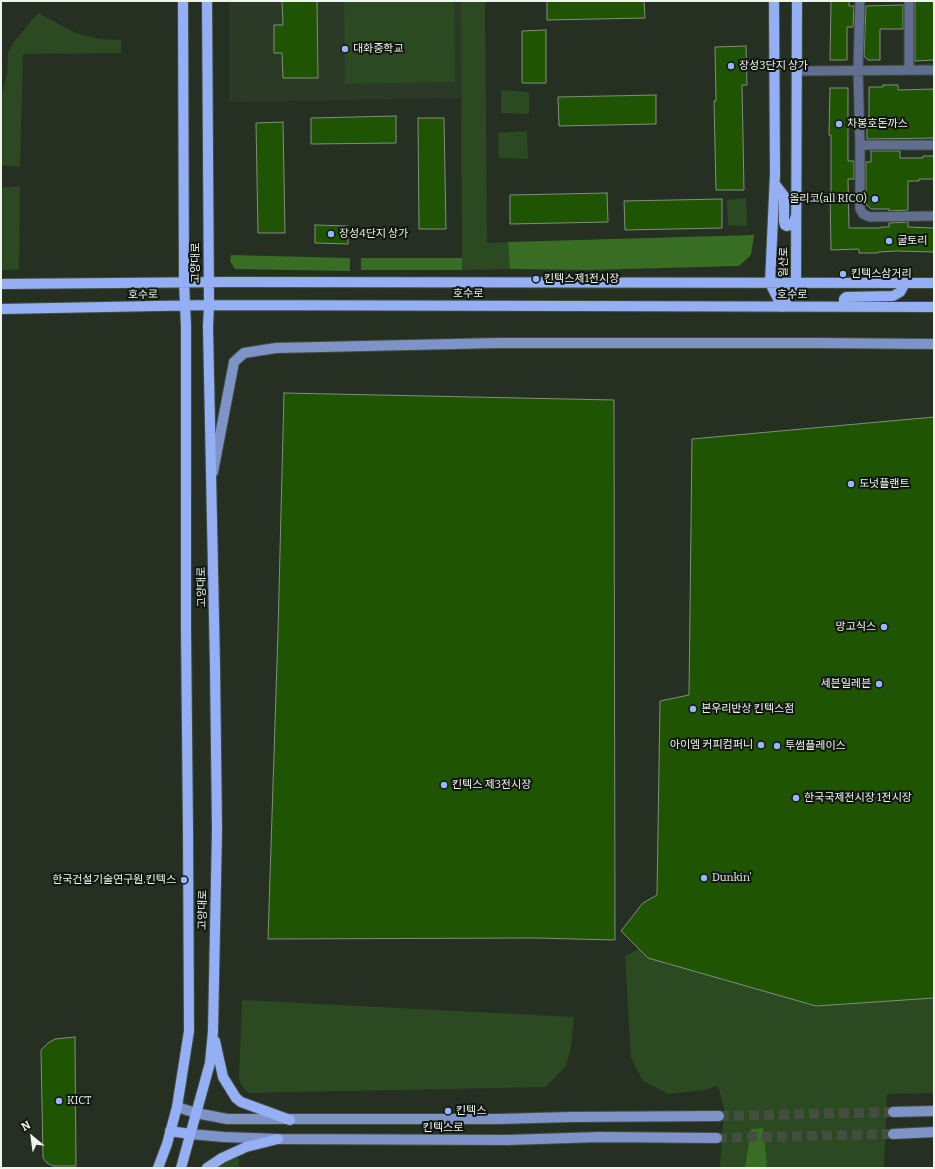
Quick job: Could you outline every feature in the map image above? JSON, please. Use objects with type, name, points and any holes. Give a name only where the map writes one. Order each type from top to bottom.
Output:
[{"type":"main road","name":"고양대로","points":[[158,1168],[177,1107],[189,1031],[186,631],[186,306],[184,282],[183,1]]},
{"type":"main road","name":"고양대로","points":[[181,1168],[210,1063],[213,1031],[217,830],[212,480],[208,327],[207,1]]},
{"type":"main road","name":"일산로","points":[[774,1],[775,184],[770,283],[782,307]]},
{"type":"main road","name":"일산로","points":[[782,307],[796,283],[797,1]]},
{"type":"main road","points":[[775,184],[784,196],[785,224],[787,226],[793,224],[797,215]]},
{"type":"main road","name":"호수로","points":[[1,284],[184,282],[934,283]]},
{"type":"main road","points":[[851,307],[844,302],[846,297],[893,296],[900,292],[904,283]]},
{"type":"main road","name":"호수로","points":[[1,309],[209,305],[934,307]]},
{"type":"main road","points":[[212,480],[234,362],[244,353],[276,348],[498,343],[934,344]]},
{"type":"main road","points":[[213,1031],[223,1077],[236,1098],[241,1102],[290,1120]]},
{"type":"main road","name":"킨텍스로","points":[[177,1107],[196,1113],[226,1119],[499,1119],[719,1116]]},
{"type":"main road","points":[[893,1112],[934,1111]]},
{"type":"main road","name":"킨텍스로","points":[[170,1131],[224,1137],[278,1139],[507,1140],[600,1137],[717,1138]]},
{"type":"main road","points":[[918,1132],[934,1136]]},
{"type":"main road","points":[[893,1134],[934,1132]]},
{"type":"main road","points":[[207,1168],[222,1158],[246,1147],[278,1139]]},
{"type":"street","points":[[860,1],[858,70],[860,209],[863,214],[870,217],[934,216]]},
{"type":"street","points":[[909,1],[909,70]]},
{"type":"street","points":[[797,71],[934,70]]},
{"type":"street","points":[[860,145],[934,145]]},
{"type":"shaded area","name":"대화중학교","points":[[229,1],[461,1],[462,98],[229,102]]},
{"type":"green space","points":[[344,1],[454,1],[455,82],[345,84]]},
{"type":"green space","points":[[461,1],[485,1],[487,243],[508,242],[510,269],[462,270]]},
{"type":"green space","points":[[38,13],[76,33],[100,39],[121,40],[121,53],[23,54],[20,167],[1,165],[1,97],[7,75],[8,53],[13,43]]},
{"type":"green space","points":[[501,90],[529,92],[529,114],[501,113]]},
{"type":"green space","points":[[527,131],[528,159],[499,158],[498,133]]},
{"type":"green space","points":[[20,186],[19,269],[1,270],[1,188]]},
{"type":"green space","points":[[746,198],[747,226],[728,225],[727,200]]},
{"type":"green space","points":[[754,235],[751,255],[739,266],[588,270],[510,269],[508,242]]},
{"type":"green space","points":[[231,255],[350,258],[350,271],[235,269],[230,261]]},
{"type":"green space","points":[[361,258],[462,258],[462,270],[361,270]]},
{"type":"green space","points":[[639,949],[665,963],[816,1006],[934,998],[934,1093],[887,1094],[884,1165],[882,1168],[720,1168],[724,1108],[719,1089],[716,1086],[705,1090],[668,1094],[643,1081],[631,1058],[625,956]]},
{"type":"green space","points":[[242,1000],[574,1017],[571,1047],[566,1066],[546,1087],[249,1093],[242,1086],[239,1078]]},
{"type":"green space","points":[[763,1128],[767,1164],[766,1168],[745,1168],[751,1129]]},
{"type":"green space","points":[[239,1158],[239,1168],[214,1168],[220,1160]]},
{"type":"building","points":[[282,1],[317,1],[318,78],[283,78],[282,53],[274,53],[274,25],[283,25]]},
{"type":"building","points":[[547,1],[644,1],[645,18],[547,20]]},
{"type":"building","points":[[831,1],[849,1],[849,6],[854,6],[853,27],[847,27],[847,60],[830,60]]},
{"type":"building","points":[[915,1],[934,1],[934,60],[915,61]]},
{"type":"building","points":[[903,5],[903,29],[880,29],[880,60],[868,60],[864,56],[866,6]]},
{"type":"building","points":[[546,30],[546,83],[522,83],[522,31]]},
{"type":"building","points":[[746,46],[747,85],[742,85],[744,190],[716,190],[714,101],[716,101],[715,47]]},
{"type":"building","points":[[883,85],[898,85],[898,90],[934,89],[934,138],[867,139],[869,87],[883,87]]},
{"type":"building","points":[[830,88],[848,88],[848,161],[854,161],[854,179],[848,179],[849,228],[881,228],[889,227],[889,223],[908,222],[908,227],[934,228],[934,252],[897,251],[859,253],[859,249],[831,250],[831,135],[829,135]]},
{"type":"building","points":[[656,95],[656,124],[559,126],[558,97]]},
{"type":"building","points":[[396,116],[396,143],[311,144],[311,118]]},
{"type":"building","points":[[418,118],[444,118],[446,229],[419,229]]},
{"type":"building","points":[[283,122],[285,233],[258,233],[256,123]]},
{"type":"building","points":[[871,151],[900,151],[900,158],[923,158],[923,156],[934,156],[934,179],[908,181],[908,210],[889,211],[889,209],[871,209],[866,204],[866,162],[871,162]]},
{"type":"building","points":[[607,193],[608,222],[510,224],[510,195]]},
{"type":"building","points":[[722,199],[722,228],[625,230],[624,201]]},
{"type":"building","name":"장성4단지 상가","points":[[315,225],[348,226],[348,244],[315,243]]},
{"type":"building","name":"킨텍스 제3전시장","points":[[284,393],[614,400],[615,940],[535,938],[268,939]]},
{"type":"building","name":"한국국제전시장 1전시장","points":[[934,417],[934,998],[816,1006],[648,958],[621,931],[643,903],[657,895],[660,701],[689,695],[692,439]]},
{"type":"building","name":"KICT","points":[[75,1037],[76,1166],[53,1166],[47,1163],[43,1158],[41,1050],[55,1039]]},
{"type":"tunnel","points":[[719,1116],[893,1112]]},
{"type":"tunnel","points":[[717,1138],[893,1134]]},
{"type":"place","name":"대화중학교","points":[[345,49]]},
{"type":"place","name":"장성3단지 상가","points":[[731,66]]},
{"type":"place","name":"차봉호돈까스","points":[[839,124]]},
{"type":"place","name":"올리코(all RICO)","points":[[875,199]]},
{"type":"place","name":"장성4단지 상가","points":[[331,234]]},
{"type":"place","name":"굴토리","points":[[889,241]]},
{"type":"place","name":"킨텍스삼거리","points":[[843,274]]},
{"type":"place","name":"킨텍스제1전시장","points":[[536,279]]},
{"type":"place","name":"도넛플랜트","points":[[851,484]]},
{"type":"place","name":"망고식스","points":[[884,627]]},
{"type":"place","name":"세븐일레븐","points":[[879,684]]},
{"type":"place","name":"본우리반상 킨텍스점","points":[[693,709]]},
{"type":"place","name":"아이엠 커피컴퍼니","points":[[761,745]]},
{"type":"place","name":"투썸플레이스","points":[[777,746]]},
{"type":"place","name":"킨텍스 제3전시장","points":[[444,785]]},
{"type":"place","name":"한국국제전시장 1전시장","points":[[796,798]]},
{"type":"place","name":"Dunkin'","points":[[704,878]]},
{"type":"place","name":"한국건설기술연구원.킨텍스","points":[[184,880]]},
{"type":"place","name":"KICT","points":[[59,1101]]},
{"type":"place","name":"킨텍스","points":[[448,1111]]}]
